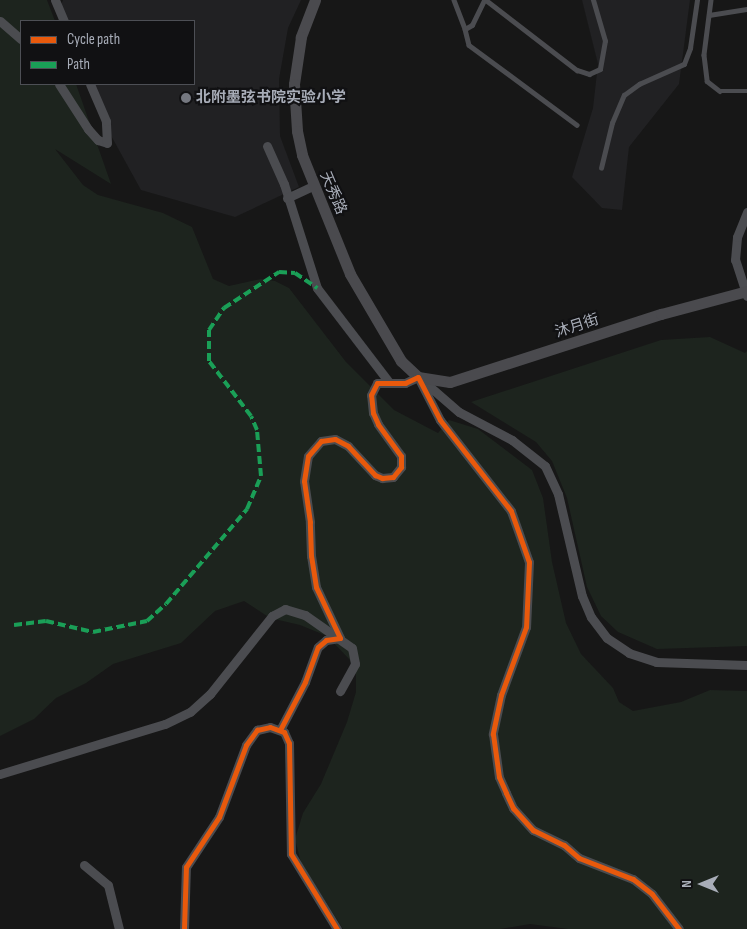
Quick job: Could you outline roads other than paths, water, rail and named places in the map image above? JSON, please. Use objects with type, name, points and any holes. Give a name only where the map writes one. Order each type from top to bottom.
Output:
[{"type":"main road","name":"天秀路","points":[[315,0],[301,37],[294,84],[296,131],[313,186],[367,306],[402,361],[418,377]]},
{"type":"main road","name":"沐月街","points":[[418,377],[450,382],[661,314],[746,293]]},
{"type":"street","points":[[55,0],[64,20]]},
{"type":"street","points":[[0,21],[20,38]]},
{"type":"street","points":[[59,85],[88,128],[98,140],[107,143],[106,121],[90,85]]},
{"type":"street","points":[[267,146],[287,198],[317,288],[388,381]]},
{"type":"street","points":[[287,198],[313,186]]},
{"type":"street","points":[[746,293],[736,271],[735,248],[747,212]]},
{"type":"street","points":[[340,638],[316,587],[304,469],[308,456],[320,441],[335,439],[348,446],[382,478],[393,477],[399,472],[401,456],[378,424],[371,403],[373,388],[388,381],[405,383],[418,377]]},
{"type":"street","points":[[418,377],[459,412],[512,440],[545,466],[558,494],[582,596],[591,617],[607,638],[629,652],[656,662],[747,665]]},
{"type":"street","points":[[418,377],[440,420],[511,511],[529,562],[526,627],[501,695],[493,734],[497,768],[506,794],[517,814],[533,830],[564,845],[579,858],[633,879],[652,894],[679,929]]},
{"type":"street","points":[[0,774],[165,724],[190,712],[210,694],[277,612],[298,611],[352,648],[355,664],[340,691]]},
{"type":"street","points":[[281,728],[305,682],[318,647],[326,640],[340,638]]},
{"type":"street","points":[[184,929],[186,867],[219,817],[252,736],[263,728],[281,728]]},
{"type":"street","points":[[281,728],[289,743],[291,854],[337,929]]},
{"type":"street","points":[[84,865],[108,885],[119,929]]},
{"type":"lane","points":[[454,0],[469,45],[577,125]]},
{"type":"lane","points":[[465,29],[472,25],[485,0],[577,70],[589,74],[600,69],[605,41],[593,0]]},
{"type":"lane","points":[[601,168],[612,123],[624,95],[639,84],[684,64],[690,48],[697,0]]},
{"type":"lane","points":[[711,0],[704,55],[707,80],[720,91],[747,92]]},
{"type":"lane","points":[[709,15],[747,9]]},
{"type":"place","name":"北附墨弦书院实验小学","points":[[186,98]]}]
